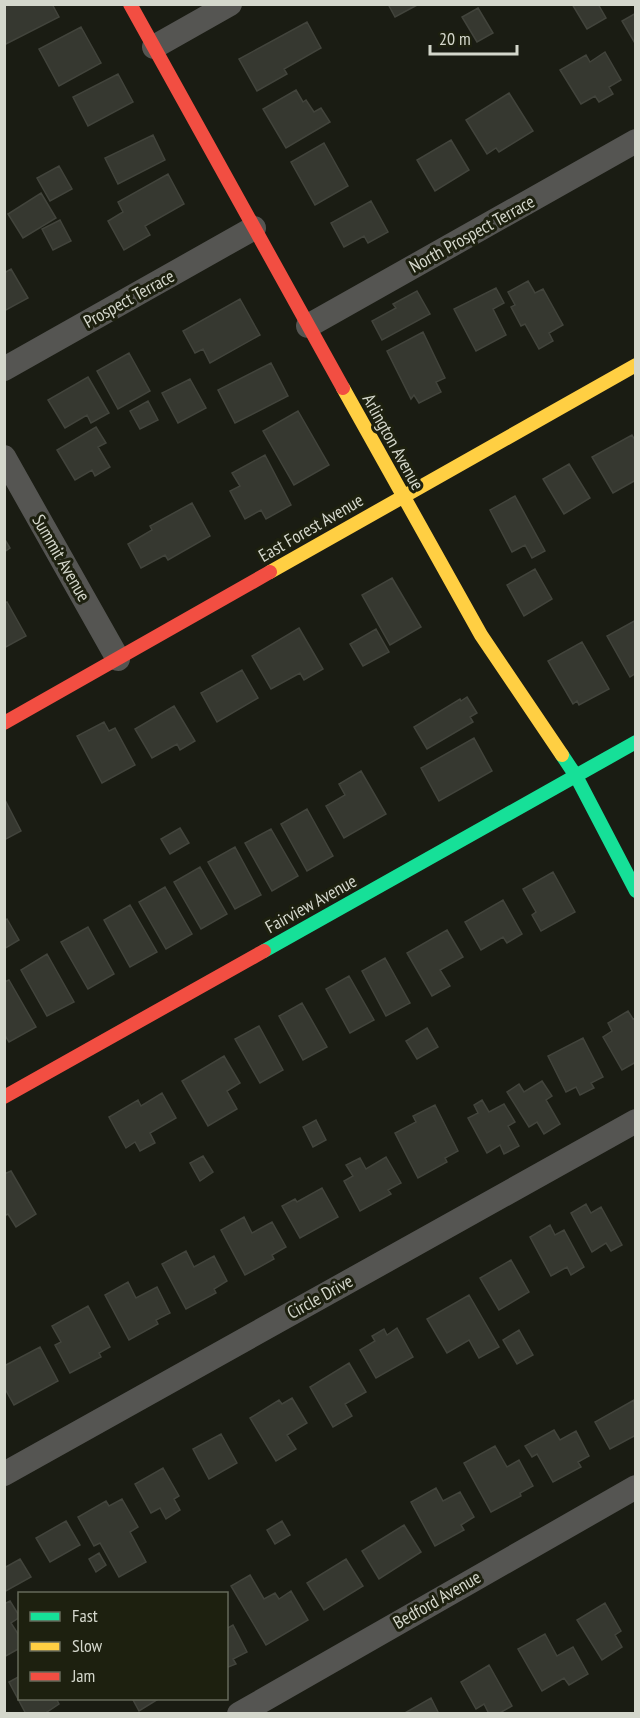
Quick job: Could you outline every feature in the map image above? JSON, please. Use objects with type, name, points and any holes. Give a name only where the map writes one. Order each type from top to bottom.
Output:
[{"type":"street","name":"Arlington Avenue","points":[[130,4],[481,634],[576,776],[636,891]]},
{"type":"street","points":[[154,46],[230,4]]},
{"type":"street","name":"North Prospect Terrace","points":[[308,326],[636,141]]},
{"type":"street","name":"Prospect Terrace","points":[[4,369],[254,228]]},
{"type":"street","name":"East Forest Avenue","points":[[4,723],[636,365]]},
{"type":"street","name":"Summit Avenue","points":[[4,457],[118,659]]},
{"type":"street","name":"Fairview Avenue","points":[[4,1097],[636,742]]},
{"type":"street","name":"Circle Drive","points":[[4,1474],[636,1121]]},
{"type":"street","name":"Bedford Avenue","points":[[239,1713],[636,1487]]},
{"type":"building","points":[[4,4],[52,4],[59,17],[4,45]]},
{"type":"building","points":[[388,4],[419,4],[395,17]]},
{"type":"building","points":[[572,4],[598,4],[606,18],[587,29]]},
{"type":"building","points":[[478,8],[493,33],[477,42],[462,17]]},
{"type":"building","points":[[636,13],[636,45],[622,21]]},
{"type":"building","points":[[307,22],[321,48],[284,69],[287,74],[257,91],[239,59]]},
{"type":"building","points":[[81,27],[101,63],[59,86],[39,49]]},
{"type":"building","points":[[605,52],[621,80],[609,87],[613,94],[599,102],[595,96],[581,104],[560,70],[586,55],[590,62]]},
{"type":"building","points":[[118,74],[133,102],[88,126],[73,97]]},
{"type":"building","points":[[296,90],[303,102],[306,100],[314,112],[321,108],[330,122],[286,148],[263,109]]},
{"type":"building","points":[[509,93],[533,131],[499,152],[496,148],[487,154],[466,120]]},
{"type":"building","points":[[153,135],[165,160],[118,184],[105,158]]},
{"type":"building","points":[[451,140],[469,170],[435,191],[417,160]]},
{"type":"building","points":[[324,143],[348,186],[315,205],[291,162]]},
{"type":"building","points":[[59,166],[72,189],[50,201],[37,178]]},
{"type":"building","points":[[168,174],[184,204],[145,226],[150,235],[124,250],[108,221],[123,212],[118,202]]},
{"type":"building","points":[[41,193],[56,218],[23,238],[8,214]]},
{"type":"building","points":[[371,201],[388,232],[368,243],[364,236],[344,247],[331,223]]},
{"type":"building","points":[[60,220],[71,241],[53,250],[42,229]]},
{"type":"building","points":[[11,269],[28,298],[4,311],[4,273]]},
{"type":"building","points":[[528,281],[535,293],[543,289],[563,325],[549,333],[553,341],[539,349],[525,324],[521,326],[511,307],[515,305],[508,292]]},
{"type":"building","points":[[496,288],[504,303],[493,309],[506,335],[476,351],[454,309]]},
{"type":"building","points":[[417,291],[430,314],[382,340],[372,321],[396,308],[393,304]]},
{"type":"building","points":[[240,299],[260,335],[210,363],[203,349],[195,353],[183,331]]},
{"type":"building","points":[[423,332],[445,378],[436,382],[441,392],[419,403],[414,395],[411,399],[387,351]]},
{"type":"building","points":[[129,353],[150,391],[118,409],[97,371]]},
{"type":"building","points":[[271,363],[288,396],[235,423],[218,390]]},
{"type":"building","points":[[88,377],[109,413],[91,423],[87,415],[65,428],[48,400]]},
{"type":"building","points":[[190,379],[206,408],[178,423],[162,393]]},
{"type":"building","points":[[148,401],[158,420],[140,429],[130,411]]},
{"type":"building","points":[[298,411],[329,465],[294,485],[263,431]]},
{"type":"building","points":[[96,427],[106,443],[98,447],[110,467],[95,476],[92,470],[75,480],[57,450]]},
{"type":"building","points":[[632,435],[636,442],[636,480],[613,493],[592,457]]},
{"type":"building","points":[[265,455],[291,505],[266,519],[261,510],[245,519],[230,491],[240,486],[232,473]]},
{"type":"building","points":[[569,464],[590,498],[564,514],[543,479]]},
{"type":"building","points":[[515,496],[545,551],[532,558],[525,545],[512,552],[490,510]]},
{"type":"building","points":[[192,503],[210,536],[168,560],[165,555],[141,568],[128,544],[152,530],[150,526]]},
{"type":"building","points":[[4,538],[10,548],[4,552]]},
{"type":"building","points":[[535,569],[552,599],[524,616],[507,585]]},
{"type":"building","points":[[392,578],[421,627],[390,645],[362,595]]},
{"type":"building","points":[[7,602],[26,636],[4,648],[4,603]]},
{"type":"building","points":[[636,620],[636,673],[630,677],[607,636]]},
{"type":"building","points":[[299,628],[323,669],[304,680],[300,673],[271,689],[252,656]]},
{"type":"building","points":[[376,629],[389,652],[363,666],[350,644]]},
{"type":"building","points":[[582,642],[609,689],[579,705],[577,701],[573,704],[548,661]]},
{"type":"building","points":[[242,670],[258,698],[217,722],[201,693]]},
{"type":"building","points":[[467,697],[477,713],[470,717],[473,722],[427,749],[414,727]]},
{"type":"building","points":[[174,706],[195,741],[180,750],[177,744],[152,758],[135,729]]},
{"type":"building","points":[[104,722],[109,731],[115,728],[135,765],[102,783],[77,736]]},
{"type":"building","points":[[474,738],[492,771],[439,801],[421,768]]},
{"type":"building","points":[[361,771],[386,814],[344,838],[326,806],[345,795],[339,784]]},
{"type":"building","points":[[4,798],[21,831],[4,840]]},
{"type":"building","points":[[307,809],[333,856],[307,871],[281,824]]},
{"type":"building","points":[[180,828],[189,843],[170,854],[161,839]]},
{"type":"building","points":[[271,829],[298,876],[272,891],[245,843]]},
{"type":"building","points":[[235,847],[261,895],[235,909],[208,862]]},
{"type":"building","points":[[200,867],[227,914],[201,929],[174,882]]},
{"type":"building","points":[[553,872],[575,912],[541,931],[532,915],[536,912],[523,889]]},
{"type":"building","points":[[165,887],[192,934],[166,949],[139,902]]},
{"type":"building","points":[[503,900],[522,934],[507,943],[503,937],[481,950],[465,922]]},
{"type":"building","points":[[130,905],[157,952],[130,967],[104,920]]},
{"type":"building","points":[[7,919],[19,940],[4,949],[4,921]]},
{"type":"building","points":[[88,927],[114,974],[88,989],[61,942]]},
{"type":"building","points":[[447,930],[463,957],[440,970],[450,986],[432,996],[407,953]]},
{"type":"building","points":[[47,954],[74,1002],[47,1016],[21,970]]},
{"type":"building","points":[[385,958],[410,1003],[386,1016],[362,971]]},
{"type":"building","points":[[349,976],[374,1020],[350,1033],[326,989]]},
{"type":"building","points":[[9,980],[36,1027],[9,1042],[4,1034],[4,982]]},
{"type":"building","points":[[302,1003],[327,1047],[303,1060],[279,1016]]},
{"type":"building","points":[[628,1011],[633,1019],[636,1018],[636,1062],[622,1070],[603,1037],[612,1031],[608,1023]]},
{"type":"building","points":[[259,1026],[283,1070],[260,1083],[235,1039]]},
{"type":"building","points":[[427,1028],[438,1047],[417,1059],[406,1041]]},
{"type":"building","points":[[583,1038],[603,1077],[591,1083],[594,1088],[580,1095],[576,1087],[566,1092],[548,1056]]},
{"type":"building","points":[[224,1056],[240,1083],[227,1091],[237,1109],[208,1126],[182,1081]]},
{"type":"building","points":[[542,1081],[552,1096],[546,1100],[560,1124],[544,1134],[537,1122],[529,1127],[507,1092],[519,1084],[524,1092]]},
{"type":"building","points":[[162,1093],[176,1118],[150,1133],[155,1143],[140,1151],[135,1142],[126,1148],[109,1117],[138,1100],[141,1106]]},
{"type":"building","points":[[482,1100],[489,1112],[504,1104],[515,1122],[508,1126],[519,1146],[504,1154],[500,1145],[487,1153],[468,1118],[478,1113],[474,1105]]},
{"type":"building","points":[[435,1105],[458,1151],[445,1158],[447,1162],[418,1178],[395,1133],[416,1122],[413,1116]]},
{"type":"building","points":[[316,1120],[326,1140],[313,1147],[303,1127]]},
{"type":"building","points":[[203,1156],[213,1172],[200,1181],[190,1163]]},
{"type":"building","points":[[386,1157],[401,1183],[388,1190],[391,1194],[360,1211],[344,1181],[353,1176],[346,1165],[360,1158],[366,1169]]},
{"type":"building","points":[[11,1171],[36,1214],[16,1227],[8,1214],[4,1216],[4,1174]]},
{"type":"building","points":[[322,1188],[338,1217],[300,1238],[282,1206],[295,1199],[297,1202]]},
{"type":"building","points":[[586,1204],[591,1213],[601,1207],[622,1245],[611,1251],[606,1243],[592,1252],[571,1213]]},
{"type":"building","points":[[244,1217],[252,1233],[272,1222],[286,1247],[272,1255],[274,1259],[245,1275],[221,1230]]},
{"type":"building","points":[[550,1225],[555,1235],[564,1230],[584,1267],[571,1275],[567,1267],[551,1276],[530,1237]]},
{"type":"building","points":[[186,1251],[194,1267],[214,1256],[227,1281],[214,1289],[216,1293],[186,1309],[162,1264]]},
{"type":"building","points":[[511,1260],[529,1292],[499,1310],[480,1278]]},
{"type":"building","points":[[128,1282],[136,1298],[157,1287],[170,1313],[156,1320],[158,1324],[129,1340],[105,1295]]},
{"type":"building","points":[[469,1295],[499,1347],[479,1358],[469,1340],[447,1353],[427,1319]]},
{"type":"building","points":[[88,1306],[110,1347],[99,1353],[101,1357],[70,1373],[55,1345],[61,1342],[52,1326]]},
{"type":"building","points":[[397,1328],[413,1357],[376,1378],[360,1350],[375,1341],[372,1336],[384,1329],[387,1335]]},
{"type":"building","points":[[519,1330],[533,1355],[517,1364],[503,1340]]},
{"type":"building","points":[[40,1347],[58,1381],[14,1405],[4,1387],[4,1366]]},
{"type":"building","points":[[349,1363],[366,1392],[345,1404],[352,1416],[333,1427],[310,1387]]},
{"type":"building","points":[[292,1398],[307,1423],[287,1435],[296,1449],[276,1461],[250,1418],[279,1400],[282,1404]]},
{"type":"building","points":[[634,1400],[636,1435],[610,1449],[595,1422]]},
{"type":"building","points":[[554,1430],[560,1440],[576,1431],[589,1456],[578,1462],[581,1467],[553,1482],[537,1454],[532,1457],[525,1446]]},
{"type":"building","points":[[221,1434],[237,1463],[209,1479],[193,1449]]},
{"type":"building","points":[[495,1446],[507,1467],[519,1460],[533,1486],[520,1493],[521,1496],[491,1512],[464,1463]]},
{"type":"building","points":[[163,1468],[179,1496],[174,1499],[180,1510],[166,1519],[160,1508],[151,1513],[135,1484]]},
{"type":"building","points":[[436,1488],[443,1501],[460,1492],[474,1517],[461,1525],[464,1530],[435,1546],[411,1502]]},
{"type":"building","points":[[122,1499],[138,1527],[130,1532],[146,1562],[119,1577],[100,1543],[94,1546],[78,1517],[106,1501],[109,1506]]},
{"type":"building","points":[[66,1521],[80,1545],[50,1562],[36,1538]]},
{"type":"building","points":[[282,1521],[290,1535],[275,1544],[267,1530]]},
{"type":"building","points":[[404,1525],[421,1552],[379,1579],[362,1551]]},
{"type":"building","points":[[99,1553],[106,1565],[96,1572],[89,1559]]},
{"type":"building","points":[[20,1559],[31,1577],[4,1592],[4,1568]]},
{"type":"building","points":[[346,1559],[363,1586],[324,1610],[307,1583]]},
{"type":"building","points":[[250,1575],[264,1599],[275,1593],[279,1599],[291,1591],[308,1620],[266,1645],[231,1586]]},
{"type":"building","points":[[10,1601],[18,1614],[18,1618],[11,1623],[18,1634],[18,1649],[4,1657],[4,1604]]},
{"type":"building","points":[[605,1603],[621,1631],[615,1635],[622,1647],[602,1660],[577,1620]]},
{"type":"building","points":[[233,1625],[247,1652],[233,1659],[236,1664],[228,1667],[228,1628]]},
{"type":"building","points":[[545,1634],[557,1656],[573,1647],[588,1674],[569,1685],[564,1678],[542,1691],[518,1649]]},
{"type":"building","points":[[489,1665],[512,1706],[498,1714],[489,1714],[484,1704],[476,1709],[461,1682]]},
{"type":"building","points":[[18,1677],[18,1699],[9,1682]]},
{"type":"building","points":[[431,1698],[439,1714],[403,1714]]},
{"type":"building","points":[[19,1700],[57,1700],[59,1704],[44,1714],[26,1714]]},
{"type":"building","points":[[133,1700],[157,1700],[139,1711]]},
{"type":"traffic: fast","points":[[264,951],[636,742]]},
{"type":"traffic: fast","points":[[562,755],[576,776],[636,891]]},
{"type":"traffic: slow","points":[[270,572],[636,365]]},
{"type":"traffic: slow","points":[[343,388],[481,635],[562,755]]},
{"type":"traffic: jam","points":[[130,4],[343,388]]},
{"type":"traffic: jam","points":[[4,723],[270,572]]},
{"type":"traffic: jam","points":[[4,1097],[264,951]]}]
